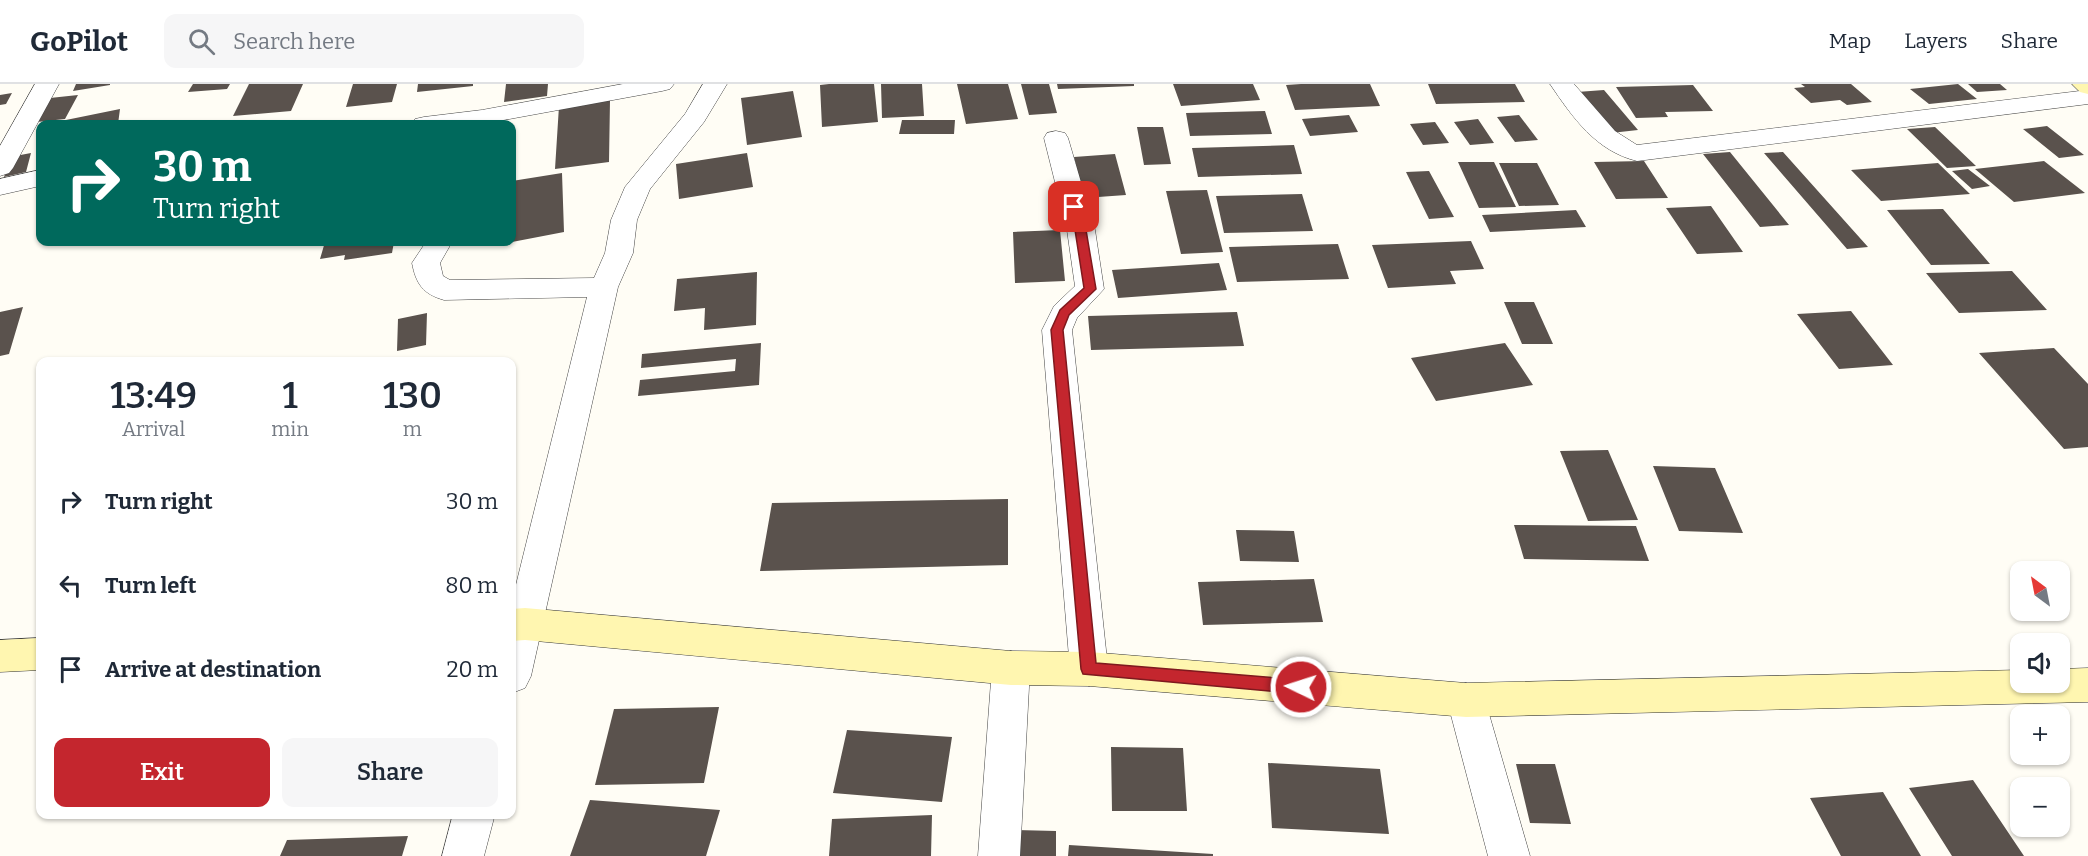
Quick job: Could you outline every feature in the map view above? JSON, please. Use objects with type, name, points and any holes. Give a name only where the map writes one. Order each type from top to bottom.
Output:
[{"type":"street","points":[[0,168],[47,84]]},
{"type":"street","points":[[455,120],[517,112],[663,84]]},
{"type":"street","points":[[516,641],[518,624],[604,287],[619,253],[624,220],[638,187],[695,117],[714,84]]},
{"type":"street","points":[[1562,84],[1611,142],[1623,151],[1637,153],[2088,97]]},
{"type":"street","points":[[2084,84],[2088,87]]},
{"type":"street","points":[[1056,138],[1081,230],[1090,289],[1064,313],[1057,330],[1089,669]]},
{"type":"street","points":[[0,187],[36,179]]},
{"type":"street","points":[[437,246],[426,263],[430,281],[444,290],[604,287]]},
{"type":"street","points":[[518,624],[1011,668],[1089,669],[1466,700],[2088,685]]},
{"type":"street","points":[[0,656],[36,654]]},
{"type":"street","points":[[999,856],[1011,668]]},
{"type":"street","points":[[1466,700],[1509,856]]},
{"type":"street","points":[[463,856],[473,819]]},
{"type":"building","points":[[76,84],[110,84],[110,85],[73,91]]},
{"type":"building","points":[[193,84],[230,84],[227,89],[188,92]]},
{"type":"building","points":[[249,84],[303,84],[291,111],[233,116]]},
{"type":"building","points":[[353,84],[397,84],[392,102],[346,107]]},
{"type":"building","points":[[418,84],[473,84],[473,86],[417,92]]},
{"type":"building","points":[[506,84],[548,84],[547,96],[504,102]]},
{"type":"building","points":[[874,84],[878,122],[822,127],[820,85]]},
{"type":"building","points":[[881,84],[922,84],[924,116],[882,118]]},
{"type":"building","points":[[957,84],[1008,84],[1018,119],[966,124]]},
{"type":"building","points":[[1021,84],[1049,84],[1057,113],[1029,115]]},
{"type":"building","points":[[1057,84],[1134,84],[1134,86],[1058,89]]},
{"type":"building","points":[[1173,84],[1253,84],[1260,100],[1181,106]]},
{"type":"building","points":[[1370,84],[1380,106],[1295,110],[1286,85]]},
{"type":"building","points":[[1428,84],[1515,84],[1525,102],[1436,104]]},
{"type":"building","points":[[1801,84],[1851,84],[1872,102],[1847,105],[1840,100],[1811,103],[1794,88],[1805,87]]},
{"type":"building","points":[[1958,84],[1977,99],[1929,104],[1910,89]]},
{"type":"building","points":[[1968,84],[2000,84],[2007,90],[1977,92]]},
{"type":"building","points":[[1693,85],[1713,111],[1665,112],[1668,117],[1636,118],[1616,87]]},
{"type":"building","points":[[1604,90],[1638,130],[1611,133],[1577,92]]},
{"type":"building","points":[[793,91],[802,137],[747,145],[741,98]]},
{"type":"building","points":[[12,93],[6,104],[0,105],[0,95]]},
{"type":"building","points":[[78,95],[65,119],[38,120],[50,98]]},
{"type":"building","points":[[610,100],[609,162],[555,169],[559,106]]},
{"type":"building","points":[[120,109],[119,120],[66,120]]},
{"type":"building","points":[[1265,111],[1272,134],[1190,136],[1186,113]]},
{"type":"building","points":[[1349,115],[1358,132],[1310,136],[1302,119]]},
{"type":"building","points":[[1519,115],[1538,140],[1515,142],[1497,117]]},
{"type":"building","points":[[1478,119],[1494,143],[1470,145],[1454,122]]},
{"type":"building","points":[[902,120],[955,120],[954,134],[899,134]]},
{"type":"building","points":[[1435,122],[1449,143],[1423,145],[1410,124]]},
{"type":"building","points":[[2047,126],[2084,155],[2059,158],[2023,129]]},
{"type":"building","points":[[1137,127],[1163,127],[1171,164],[1144,165]]},
{"type":"building","points":[[1935,127],[1976,166],[1947,168],[1907,129]]},
{"type":"building","points":[[1294,145],[1302,174],[1198,177],[1192,148]]},
{"type":"building","points":[[1730,152],[1789,225],[1760,227],[1703,154]]},
{"type":"building","points":[[1783,152],[1868,247],[1847,249],[1764,153]]},
{"type":"building","points":[[31,153],[26,172],[4,177],[10,157]]},
{"type":"building","points":[[747,153],[753,187],[679,199],[676,164]]},
{"type":"building","points":[[1115,154],[1126,195],[1084,198],[1074,157]]},
{"type":"building","points":[[1644,161],[1668,198],[1616,199],[1594,162]]},
{"type":"building","points":[[2044,161],[2085,193],[2014,202],[1975,169]]},
{"type":"building","points":[[1458,162],[1494,162],[1516,207],[1479,208]]},
{"type":"building","points":[[1499,163],[1537,163],[1559,205],[1519,206]]},
{"type":"building","points":[[1938,163],[1970,194],[1881,201],[1851,170]]},
{"type":"building","points":[[1968,169],[1990,186],[1972,189],[1952,171]]},
{"type":"building","points":[[1429,171],[1454,217],[1429,219],[1406,172]]},
{"type":"building","points":[[562,173],[564,232],[516,241],[516,180]]},
{"type":"building","points":[[1207,190],[1223,252],[1181,254],[1166,191]]},
{"type":"building","points":[[1302,194],[1313,231],[1224,233],[1216,196]]},
{"type":"building","points":[[1711,206],[1743,252],[1697,254],[1666,208]]},
{"type":"building","points":[[1943,209],[1990,264],[1931,265],[1887,210]]},
{"type":"building","points":[[1576,210],[1586,227],[1490,232],[1482,215]]},
{"type":"building","points":[[1060,230],[1065,281],[1015,283],[1013,232]]},
{"type":"building","points":[[1471,241],[1484,269],[1450,271],[1456,284],[1388,288],[1372,245]]},
{"type":"building","points":[[1338,244],[1349,279],[1237,282],[1229,247]]},
{"type":"building","points":[[324,246],[393,246],[392,253],[344,260],[345,255],[320,259]]},
{"type":"building","points":[[1219,263],[1227,290],[1118,298],[1112,270]]},
{"type":"building","points":[[2012,271],[2047,310],[1959,313],[1926,273]]},
{"type":"building","points":[[757,272],[756,325],[704,330],[705,308],[674,311],[677,279]]},
{"type":"building","points":[[1504,302],[1534,302],[1553,344],[1522,344]]},
{"type":"building","points":[[23,307],[9,354],[0,356],[0,312]]},
{"type":"building","points":[[1851,311],[1893,365],[1839,369],[1797,314]]},
{"type":"building","points":[[1237,312],[1244,346],[1091,350],[1088,316]]},
{"type":"building","points":[[427,313],[426,345],[397,351],[398,319]]},
{"type":"building","points":[[761,343],[759,385],[638,396],[640,380],[735,371],[736,359],[641,368],[642,354]]},
{"type":"building","points":[[1505,343],[1533,385],[1436,401],[1411,358]]},
{"type":"building","points":[[2054,348],[2088,384],[2088,447],[2064,449],[1979,353]]},
{"type":"building","points":[[1608,450],[1638,520],[1588,521],[1560,451]]},
{"type":"building","points":[[1653,466],[1715,468],[1743,533],[1679,531]]},
{"type":"building","points":[[1008,499],[1008,565],[760,571],[772,503]]},
{"type":"building","points":[[1514,525],[1636,526],[1649,561],[1524,559]]},
{"type":"building","points":[[1236,530],[1294,531],[1299,562],[1240,561]]},
{"type":"building","points":[[1314,579],[1323,622],[1203,625],[1198,582]]},
{"type":"building","points":[[719,707],[704,783],[595,785],[614,709]]},
{"type":"building","points":[[847,730],[952,737],[942,802],[833,793]]},
{"type":"building","points":[[1111,747],[1183,748],[1187,811],[1112,811]]},
{"type":"building","points":[[1268,763],[1380,769],[1389,834],[1272,828]]},
{"type":"building","points":[[1516,764],[1555,764],[1571,824],[1530,823]]},
{"type":"building","points":[[1973,780],[2024,856],[1952,856],[1909,788]]},
{"type":"building","points":[[1883,792],[1921,856],[1841,856],[1810,798]]},
{"type":"building","points":[[590,800],[720,810],[706,856],[570,856]]},
{"type":"building","points":[[932,815],[931,856],[829,856],[832,819]]},
{"type":"building","points":[[1013,830],[1056,831],[1056,856],[1012,856]]},
{"type":"building","points":[[408,836],[402,856],[280,856],[287,840]]},
{"type":"building","points":[[1069,845],[1213,854],[1213,856],[1068,856]]},
{"type":"route","points":[[1074,207],[1081,230],[1090,289],[1064,313],[1057,330],[1089,669],[1301,687]]}]
